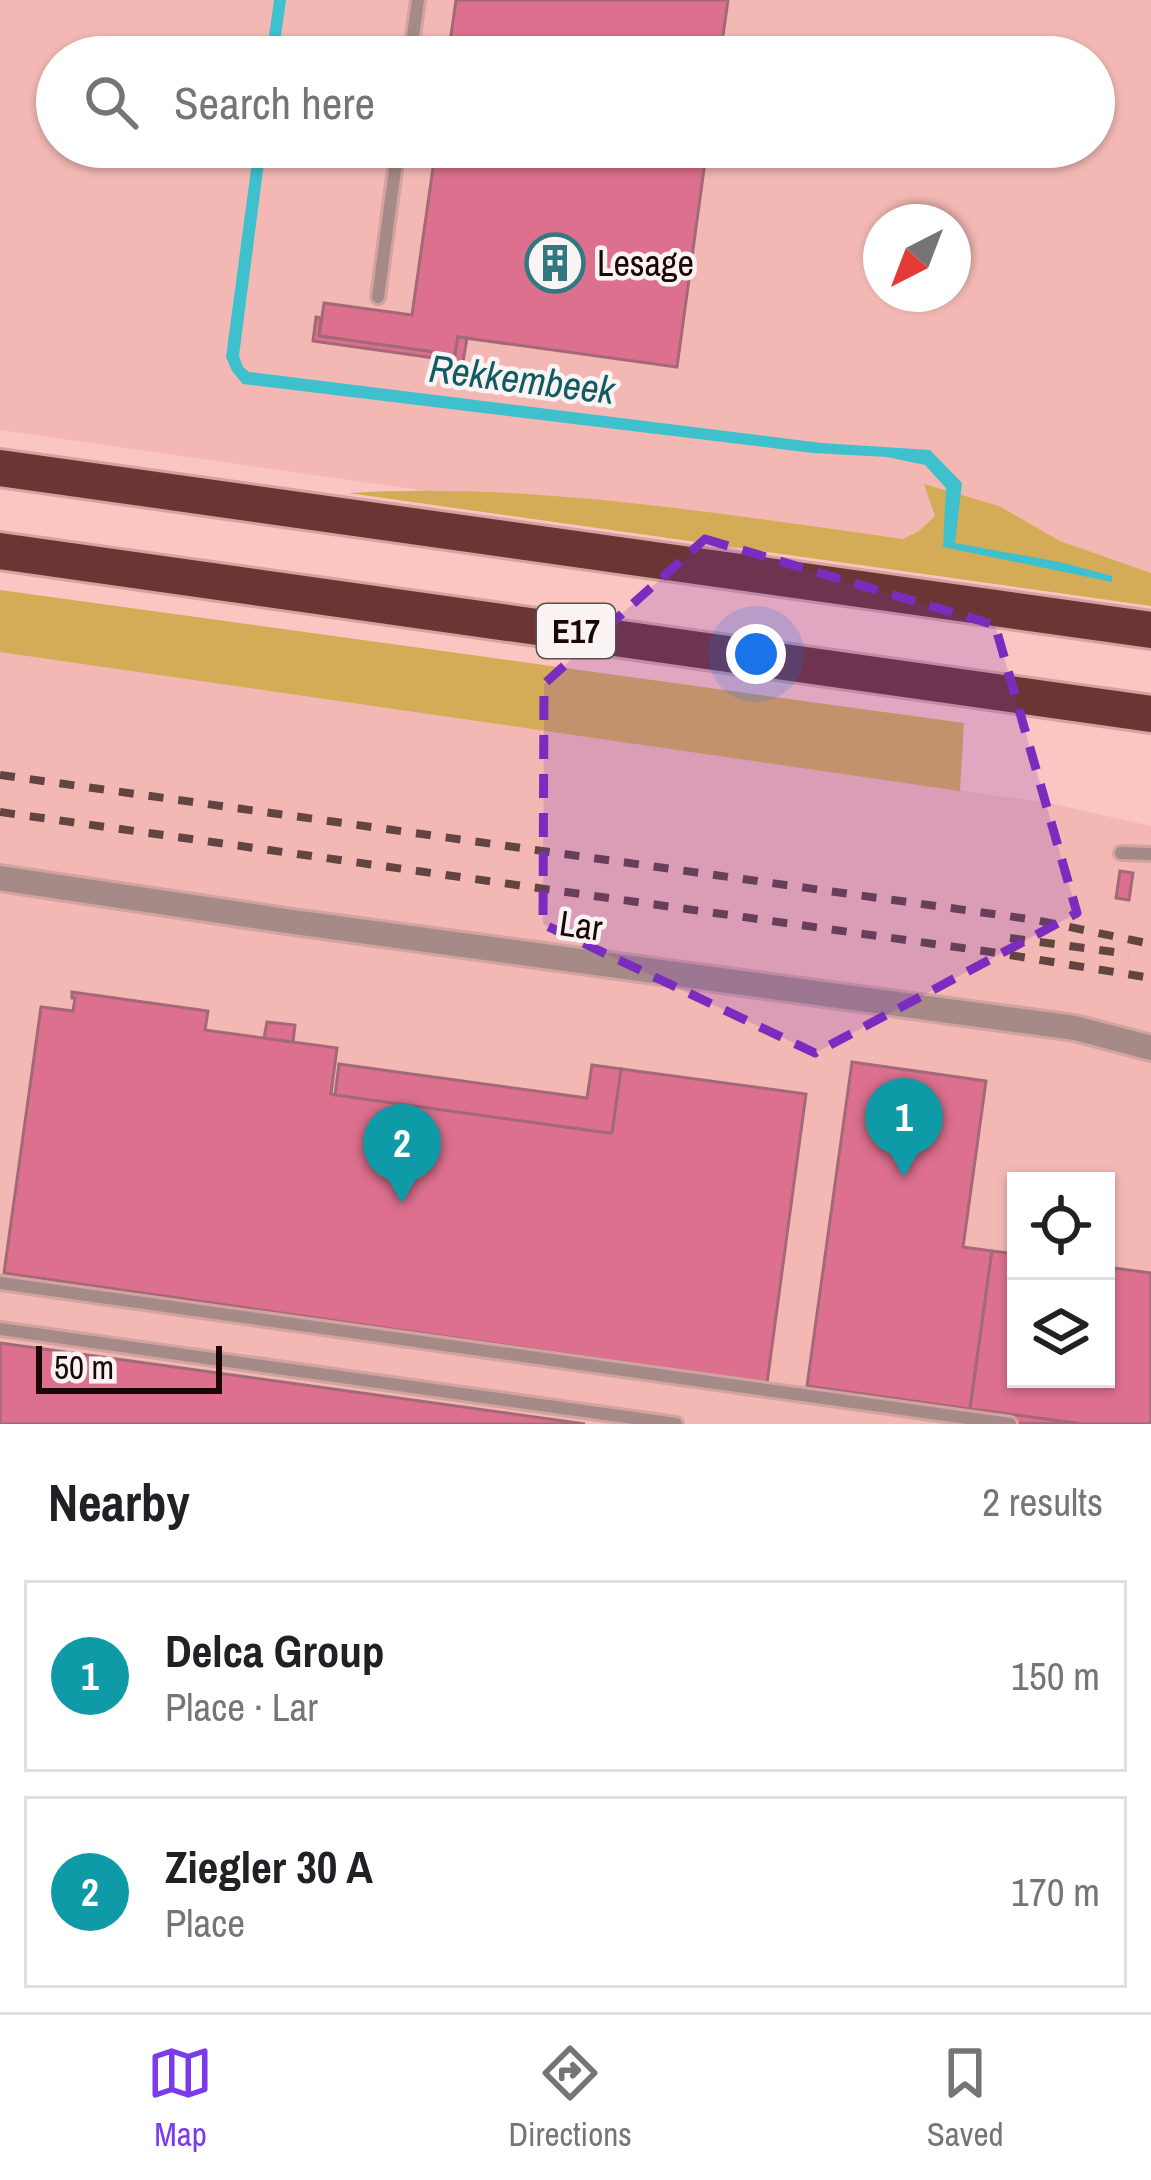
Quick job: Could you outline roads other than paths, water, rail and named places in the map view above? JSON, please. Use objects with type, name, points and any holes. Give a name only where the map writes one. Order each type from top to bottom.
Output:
[{"type":"highway","name":"E17","points":[[0,468],[1151,630]]},
{"type":"highway","name":"E17","points":[[0,551],[1151,714]]},
{"type":"street","name":"Lar","points":[[0,878],[1076,1028],[1151,1048]]},
{"type":"lane","points":[[413,36],[418,0]]},
{"type":"lane","points":[[378,297],[395,168]]},
{"type":"lane","points":[[1121,853],[1151,854]]},
{"type":"lane","points":[[0,1283],[1010,1424]]},
{"type":"lane","points":[[0,1329],[676,1424]]},
{"type":"water","points":[[274,0],[286,0],[281,36],[269,36]]},
{"type":"water","points":[[251,168],[263,168],[239,356],[249,372],[822,443],[930,450],[962,483],[955,543],[1060,562],[1112,576],[1112,582],[943,547],[946,488],[925,465],[243,384],[226,357]]},
{"type":"railway","points":[[0,775],[1036,920],[1151,944]]},
{"type":"railway","points":[[0,812],[1151,978]]},
{"type":"railway","points":[[1010,938],[1129,954]]},
{"type":"place","name":"Lesage","points":[[555,263]]},
{"type":"place","name":"Delca Group","points":[[904,1177]]},
{"type":"place","name":"Ziegler 30 A","points":[[402,1203]]},
{"type":"water label","name":"Rekkembeek","points":[[522,379]]}]
